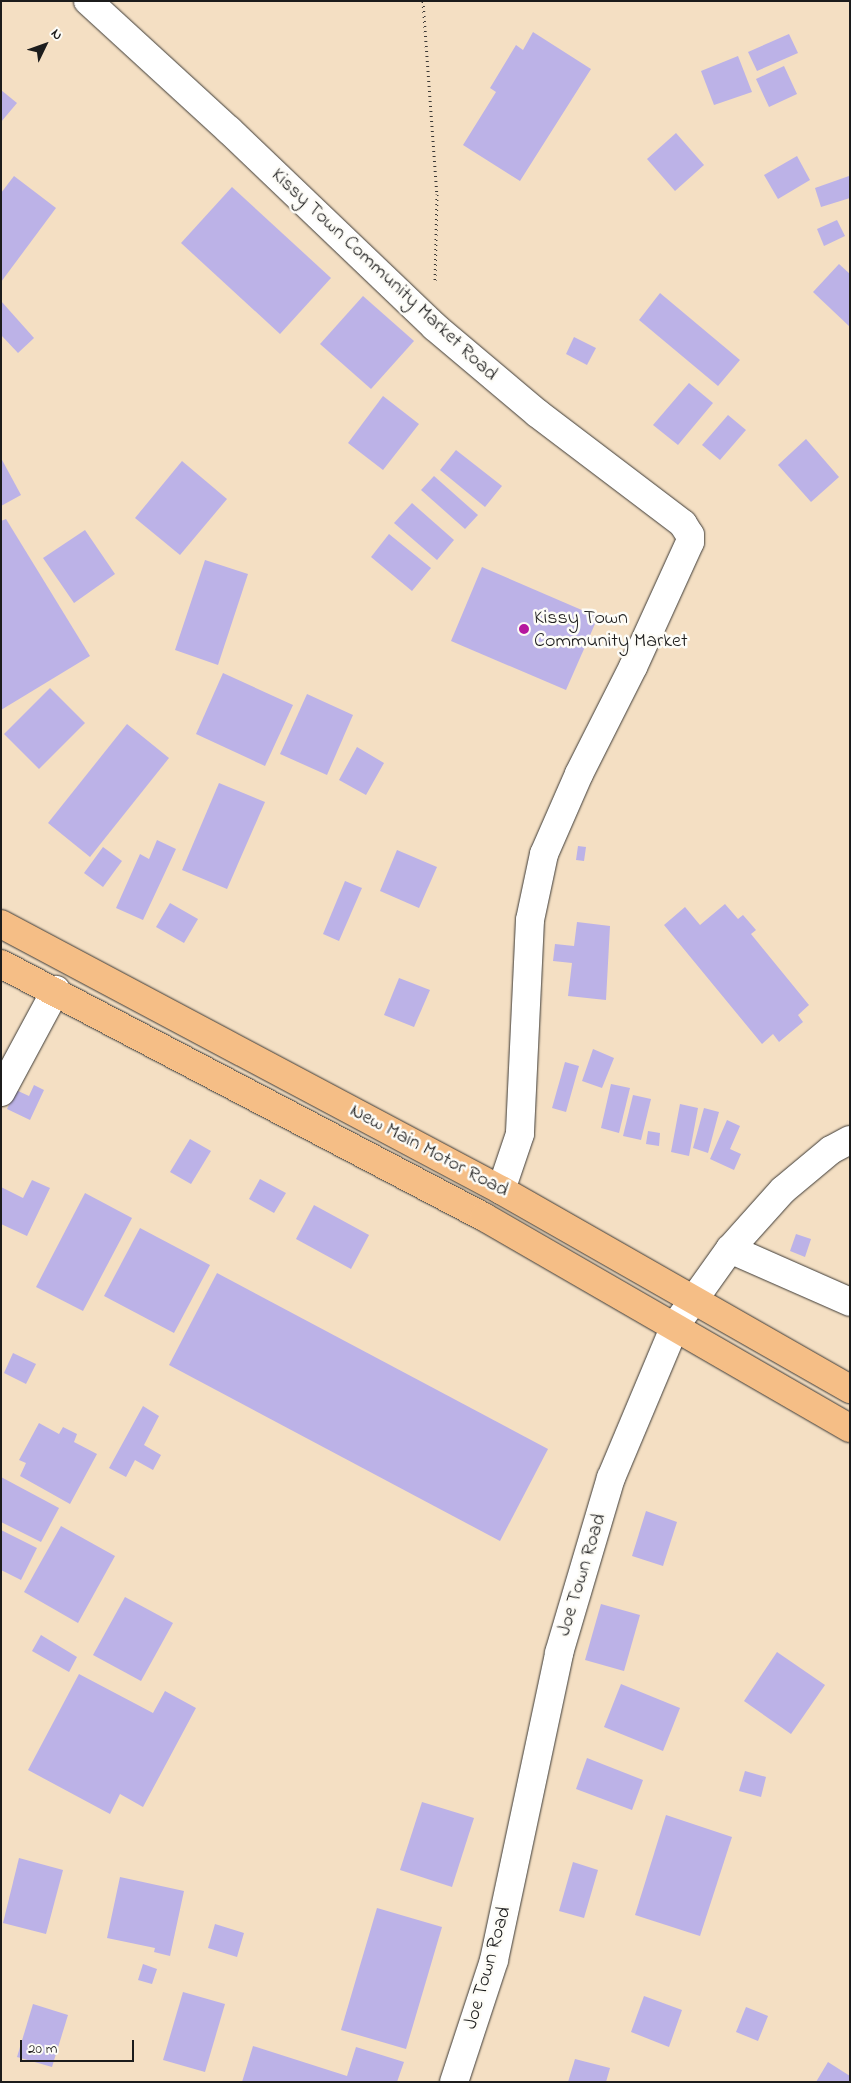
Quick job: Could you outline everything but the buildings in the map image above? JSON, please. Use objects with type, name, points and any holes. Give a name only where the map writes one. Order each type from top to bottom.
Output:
[{"type":"highway","name":"New Main Motor Road","points":[[1,924],[501,1190],[695,1298],[850,1389]]},
{"type":"highway","name":"New Main Motor Road","points":[[1,964],[56,990],[484,1217],[850,1428]]},
{"type":"street","name":"Kissy Town Community Market Road","points":[[88,1],[228,130],[435,327],[537,413],[683,524],[690,534],[690,542],[638,659],[579,774],[544,854],[530,920],[520,1134],[501,1190]]},
{"type":"street","points":[[1,1092],[56,990]]},
{"type":"street","name":"Joe Town Road","points":[[454,2082],[494,1960],[559,1653],[611,1478],[674,1326],[730,1249],[783,1190],[831,1150],[850,1140]]},
{"type":"street","points":[[730,1249],[850,1302]]},
{"type":"path","points":[[423,1],[437,194],[435,327]]},
{"type":"place","name":"Kissy Town Community Market","points":[[524,629]]}]
